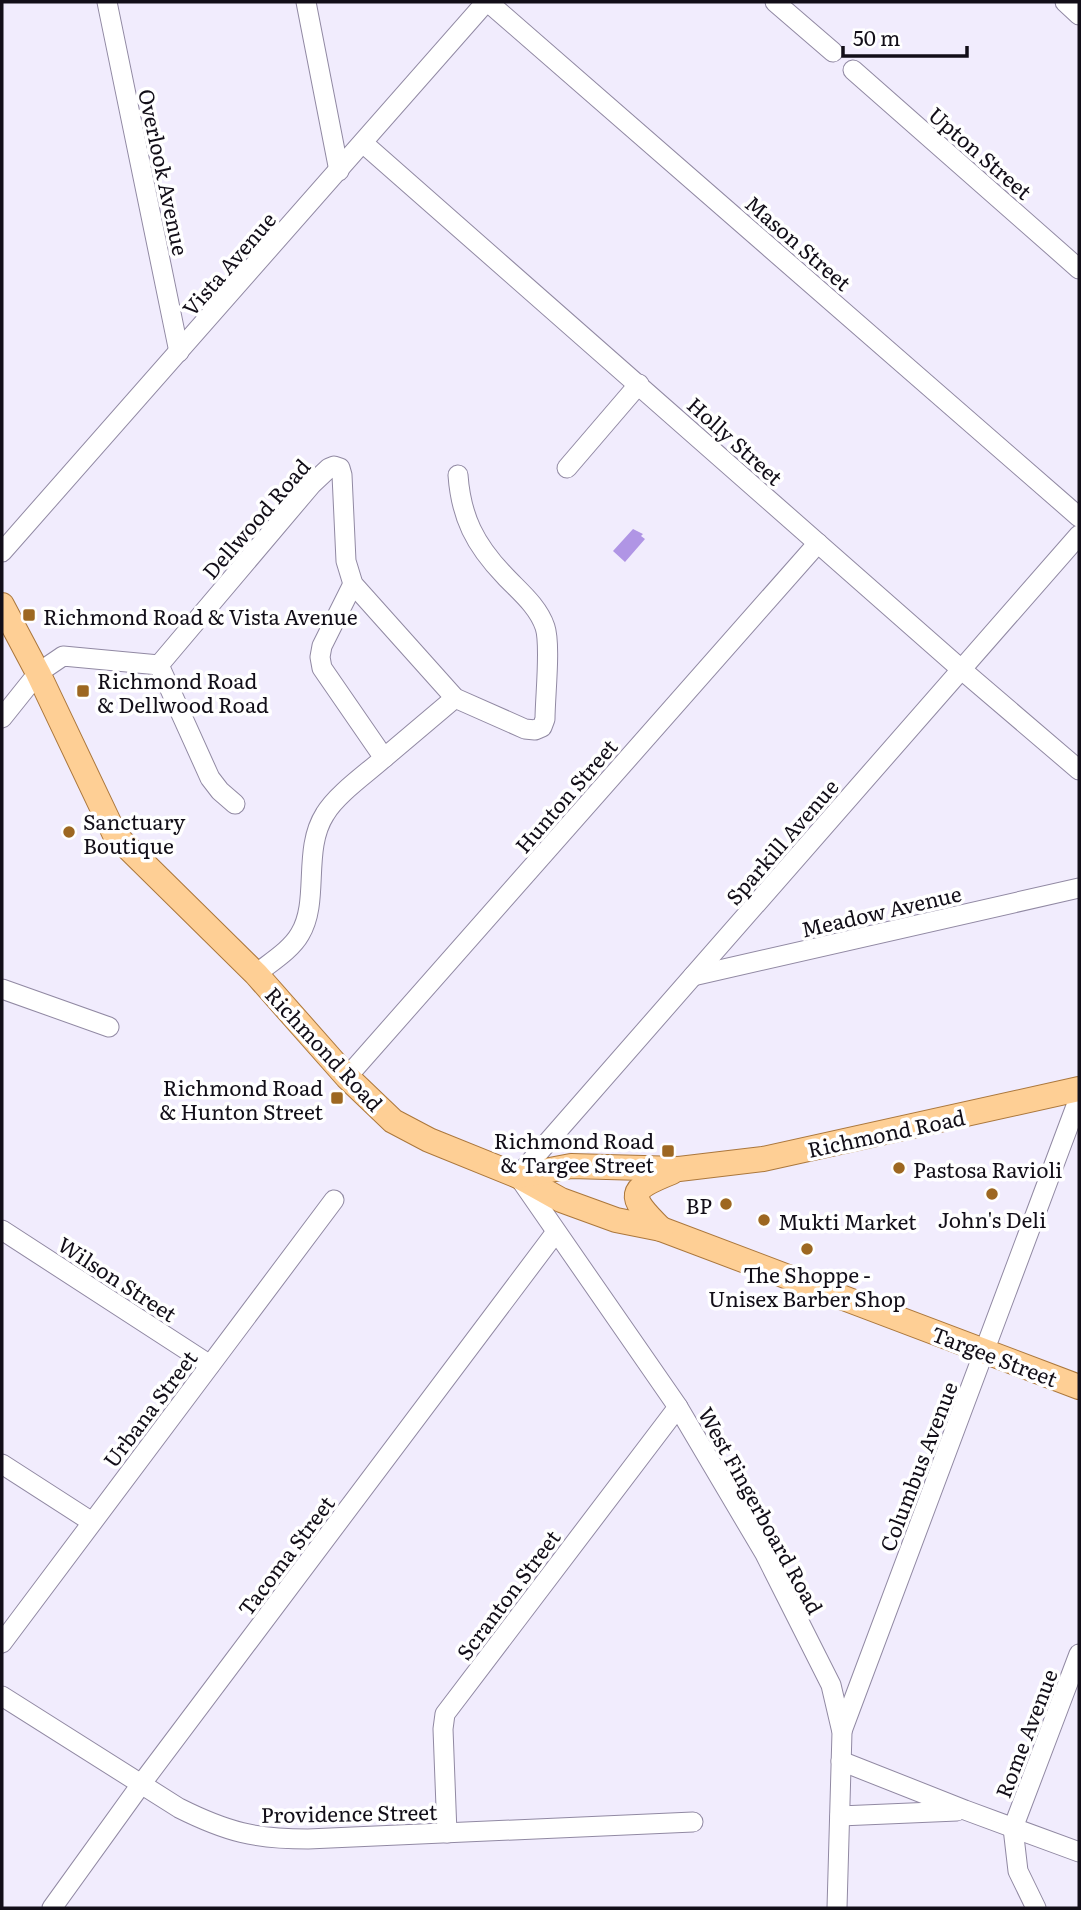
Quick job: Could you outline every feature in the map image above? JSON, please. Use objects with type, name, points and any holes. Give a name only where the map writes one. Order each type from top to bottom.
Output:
[{"type":"main road","name":"Richmond Road","points":[[2,605],[38,673],[115,835],[256,974],[346,1077],[393,1121],[429,1140],[518,1176],[571,1166],[679,1169],[763,1159],[1079,1088]]},
{"type":"main road","points":[[661,1229],[642,1210],[636,1200],[637,1192],[640,1185],[679,1169]]},
{"type":"main road","name":"Targee Street","points":[[518,1176],[561,1200],[605,1216],[661,1229],[1079,1387]]},
{"type":"street","name":"Overlook Avenue","points":[[107,2],[179,352]]},
{"type":"street","points":[[306,2],[339,171]]},
{"type":"street","name":"Vista Avenue","points":[[2,552],[487,2]]},
{"type":"street","name":"Mason Street","points":[[487,2],[1079,517]]},
{"type":"street","points":[[775,2],[833,52]]},
{"type":"street","points":[[1065,2],[1079,15]]},
{"type":"street","name":"Upton Street","points":[[853,70],[1079,269]]},
{"type":"street","name":"Holly Street","points":[[363,143],[962,670],[1079,769]]},
{"type":"street","points":[[566,468],[639,384]]},
{"type":"street","name":"Dellwood Road","points":[[159,665],[313,484],[334,466],[340,468],[342,475],[346,561],[353,584]]},
{"type":"street","points":[[384,758],[322,668],[322,646],[353,584],[455,698],[525,729],[535,730],[542,727],[545,719],[545,627],[528,598],[494,564],[479,544],[466,520],[460,500],[458,475]]},
{"type":"street","name":"Sparkill Avenue","points":[[518,1176],[1079,535]]},
{"type":"street","name":"Hunton Street","points":[[346,1077],[818,543]]},
{"type":"street","points":[[2,718],[38,673],[62,656],[159,665],[210,778],[220,791],[235,803]]},
{"type":"street","points":[[256,974],[295,942],[302,932],[307,915],[313,847],[325,813],[384,758],[455,698]]},
{"type":"street","name":"Meadow Avenue","points":[[693,976],[1079,888]]},
{"type":"street","points":[[2,989],[109,1027]]},
{"type":"street","name":"Columbus Avenue","points":[[842,1732],[1079,1098]]},
{"type":"street","name":"West Fingerboard Road","points":[[518,1176],[678,1407],[765,1554],[831,1685],[842,1732],[837,1908]]},
{"type":"street","name":"Urbana Street","points":[[2,1643],[334,1200]]},
{"type":"street","name":"Wilson Street","points":[[2,1230],[210,1365]]},
{"type":"street","name":"Tacoma Street","points":[[52,1908],[142,1783],[556,1232]]},
{"type":"street","name":"Scranton Street","points":[[447,1833],[443,1729],[445,1714],[678,1407]]},
{"type":"street","points":[[2,1464],[92,1522]]},
{"type":"street","name":"Rome Avenue","points":[[1013,1828],[1079,1654]]},
{"type":"street","name":"Providence Street","points":[[2,1696],[179,1808],[208,1822],[252,1836],[308,1839],[692,1822]]},
{"type":"street","points":[[841,1761],[1079,1852]]},
{"type":"street","points":[[840,1815],[965,1810]]},
{"type":"street","points":[[1013,1828],[1018,1871],[1036,1908]]},
{"type":"shaded area","points":[[633,529],[643,534],[641,536],[645,539],[625,562],[613,551]]},
{"type":"place","name":"Richmond Road & Vista Avenue","points":[[29,615]]},
{"type":"place","name":"Richmond Road & Dellwood Road","points":[[83,691]]},
{"type":"place","name":"Sanctuary Boutique","points":[[69,832]]},
{"type":"place","name":"Richmond Road & Hunton Street","points":[[337,1098]]},
{"type":"place","name":"Richmond Road & Targee Street","points":[[668,1151]]},
{"type":"place","name":"Pastosa Ravioli","points":[[899,1168]]},
{"type":"place","name":"John's Deli","points":[[992,1194]]},
{"type":"place","name":"BP","points":[[726,1204]]},
{"type":"place","name":"Mukti Market","points":[[764,1220]]},
{"type":"place","name":"The Shoppe - Unisex Barber Shop","points":[[807,1249]]}]
